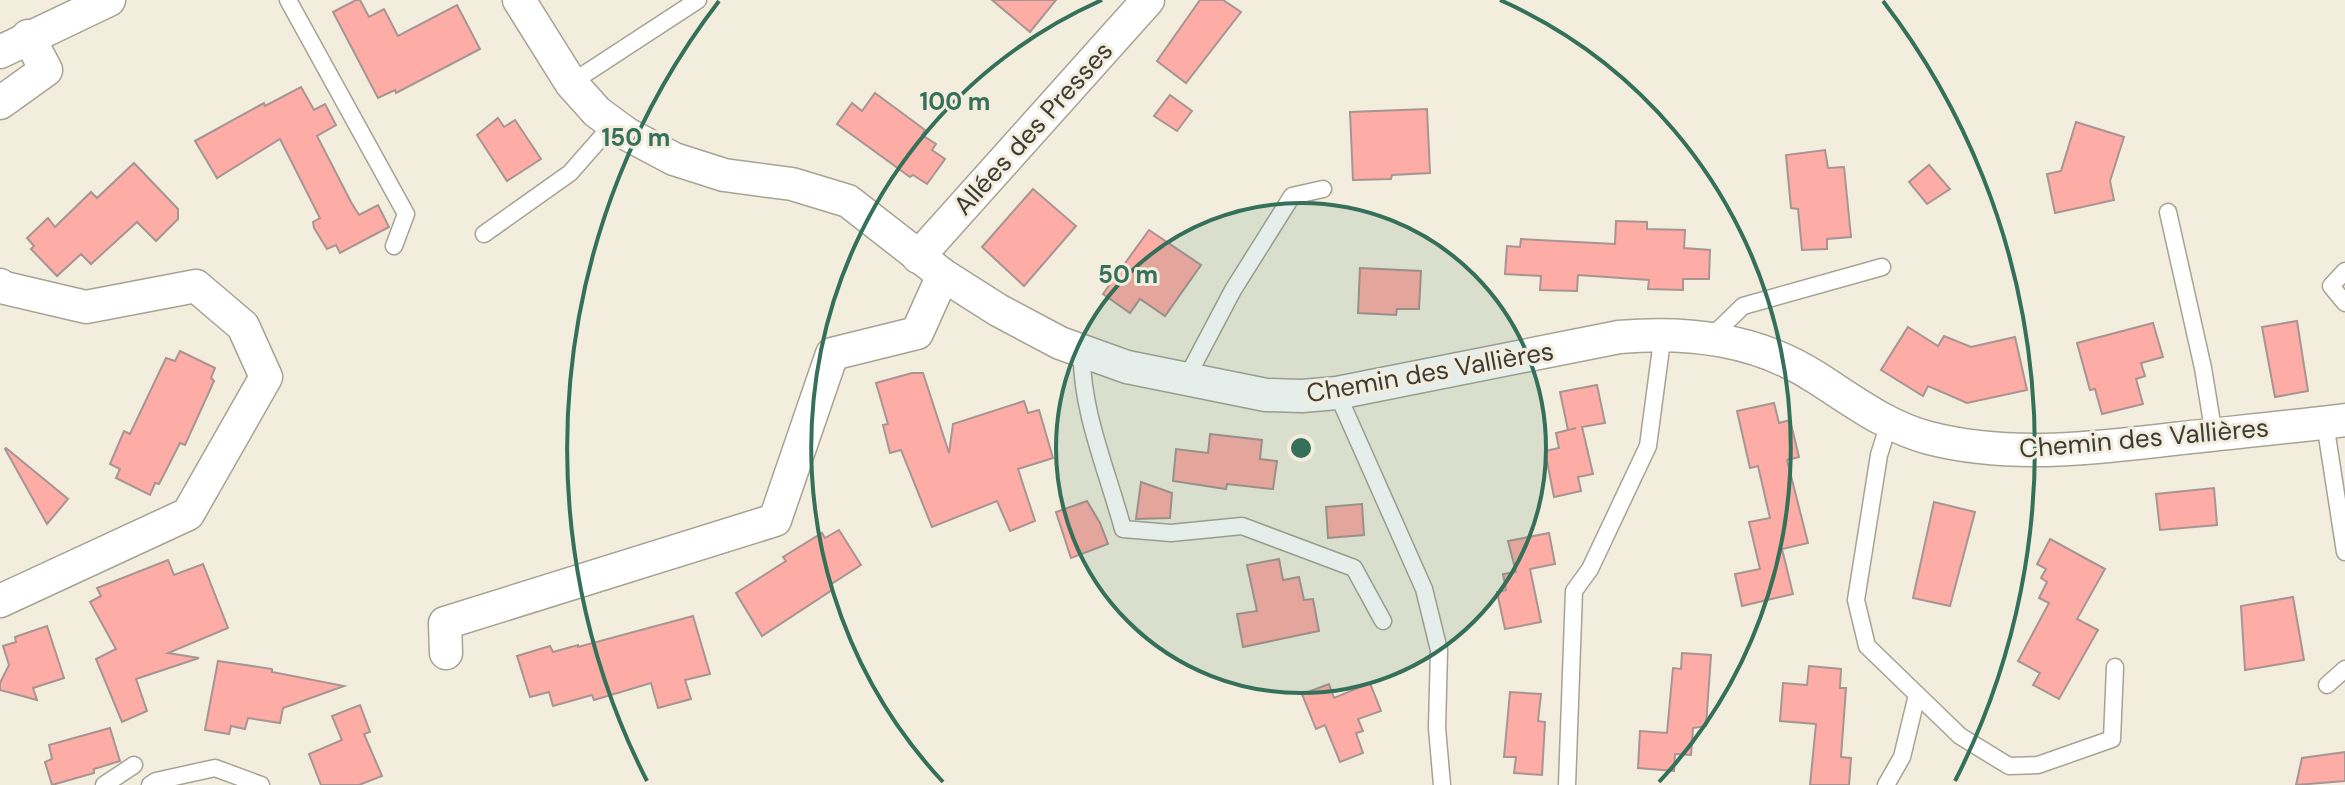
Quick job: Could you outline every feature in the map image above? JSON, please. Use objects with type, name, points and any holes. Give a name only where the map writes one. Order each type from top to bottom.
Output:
[{"type":"street","points":[[0,52],[109,0]]},
{"type":"street","name":"Chemin des Vallières","points":[[519,0],[571,83],[597,112],[613,124],[674,159],[724,175],[792,184],[848,201],[930,266],[998,310],[1060,343],[1127,367],[1266,395],[1302,396],[1337,393],[1619,337],[1663,333],[1749,346],[1789,361],[1889,423],[1926,438],[1977,448],[2107,447],[2335,421]]},
{"type":"street","name":"Allées des Presses","points":[[446,653],[445,623],[775,520],[832,354],[917,333],[930,266],[1148,0]]},
{"type":"street","points":[[0,103],[46,70],[28,36]]},
{"type":"street","points":[[0,287],[86,307],[196,286],[243,326],[266,377],[188,514],[0,601]]},
{"type":"lane","points":[[288,0],[406,214],[394,246]]},
{"type":"lane","points":[[571,83],[698,0]]},
{"type":"lane","points":[[484,234],[570,173],[613,124]]},
{"type":"lane","points":[[1186,379],[1233,290],[1292,196],[1323,189]]},
{"type":"lane","points":[[2168,212],[2203,368],[2214,435]]},
{"type":"lane","points":[[1710,338],[1743,306],[1882,267]]},
{"type":"lane","points":[[2345,271],[2331,286],[2345,303]]},
{"type":"lane","points":[[1567,785],[1574,591],[1590,569],[1648,446],[1663,333]]},
{"type":"lane","points":[[1082,351],[1081,373],[1123,529],[1171,533],[1242,526],[1354,568],[1383,621]]},
{"type":"lane","points":[[1337,393],[1424,589],[1439,650],[1437,728],[1442,785]]},
{"type":"lane","points":[[2335,421],[2345,552]]},
{"type":"lane","points":[[1889,423],[1879,455],[1856,600],[1867,646],[1960,736],[2009,766],[2038,765],[2112,739],[2115,667]]},
{"type":"lane","points":[[2327,685],[2345,669]]},
{"type":"lane","points":[[1886,785],[1902,757],[1917,695]]},
{"type":"lane","points":[[104,785],[134,765]]},
{"type":"lane","points":[[150,785],[215,768],[261,785]]},
{"type":"building","points":[[360,0],[369,17],[384,9],[398,36],[457,5],[480,49],[396,93],[395,90],[378,98],[333,12]]},
{"type":"building","points":[[992,0],[1056,0],[1030,32]]},
{"type":"building","points":[[1200,0],[1223,0],[1241,12],[1186,83],[1157,61]]},
{"type":"building","points":[[301,87],[314,110],[325,104],[336,125],[317,136],[359,215],[378,205],[389,227],[340,253],[336,245],[327,249],[314,228],[313,222],[320,218],[280,139],[217,178],[195,141],[264,103],[265,106]]},
{"type":"building","points":[[875,93],[925,130],[922,135],[936,144],[932,150],[945,159],[927,184],[913,175],[910,177],[837,124],[852,103],[862,111]]},
{"type":"building","points":[[1170,95],[1192,111],[1177,131],[1154,116]]},
{"type":"building","points":[[1427,109],[1430,173],[1392,175],[1391,179],[1353,180],[1350,112]]},
{"type":"building","points":[[498,118],[504,127],[515,120],[541,159],[507,181],[477,135]]},
{"type":"building","points":[[2076,122],[2124,137],[2110,181],[2114,200],[2055,213],[2047,174],[2061,171]]},
{"type":"building","points":[[1825,150],[1828,168],[1844,167],[1851,237],[1827,239],[1827,249],[1802,250],[1798,209],[1791,208],[1786,155]]},
{"type":"building","points":[[134,163],[178,209],[178,219],[156,241],[137,222],[91,264],[81,254],[57,276],[31,249],[34,246],[27,238],[48,218],[55,227],[91,192],[97,198]]},
{"type":"building","points":[[1929,165],[1950,189],[1927,204],[1909,182]]},
{"type":"building","points":[[1033,189],[1076,226],[1024,286],[982,247]]},
{"type":"building","points":[[1616,221],[1647,222],[1647,229],[1685,230],[1684,248],[1710,250],[1709,279],[1683,279],[1683,290],[1648,289],[1649,280],[1578,275],[1577,291],[1540,290],[1541,276],[1505,274],[1507,246],[1520,247],[1521,239],[1615,244]]},
{"type":"building","points":[[1149,230],[1201,265],[1165,316],[1140,299],[1130,313],[1103,294]]},
{"type":"building","points":[[1360,268],[1421,271],[1419,309],[1397,309],[1396,315],[1358,313]]},
{"type":"building","points":[[2297,321],[2308,391],[2275,397],[2262,327]]},
{"type":"building","points":[[2153,323],[2163,357],[2141,363],[2145,376],[2136,379],[2143,404],[2102,414],[2095,389],[2090,390],[2077,343]]},
{"type":"building","points":[[1908,327],[1938,346],[1944,336],[1971,347],[2015,337],[2027,390],[1967,403],[1928,386],[1923,396],[1881,370]]},
{"type":"building","points":[[180,351],[215,368],[211,378],[214,381],[185,445],[180,443],[150,495],[116,478],[120,469],[110,464],[124,431],[130,434],[166,358],[175,361]]},
{"type":"building","points":[[923,373],[949,453],[953,424],[1024,401],[1028,413],[1039,410],[1053,458],[1018,469],[1035,521],[1010,531],[997,501],[932,527],[901,450],[890,453],[883,425],[888,424],[876,383]]},
{"type":"building","points":[[1597,385],[1605,423],[1582,427],[1593,474],[1578,477],[1581,491],[1554,497],[1545,451],[1559,448],[1556,433],[1568,430],[1560,392]]},
{"type":"building","points":[[1774,403],[1779,423],[1790,420],[1799,457],[1787,460],[1808,543],[1782,549],[1793,594],[1742,606],[1735,574],[1760,569],[1749,522],[1770,518],[1758,466],[1750,468],[1737,411]]},
{"type":"building","points":[[1210,434],[1262,440],[1260,459],[1277,461],[1273,489],[1227,484],[1226,489],[1173,481],[1176,449],[1208,453]]},
{"type":"building","points":[[5,449],[68,499],[47,524]]},
{"type":"building","points":[[1141,482],[1172,493],[1170,518],[1136,519]]},
{"type":"building","points":[[2214,488],[2217,525],[2160,530],[2156,494]]},
{"type":"building","points":[[1087,501],[1108,544],[1071,558],[1056,512]]},
{"type":"building","points":[[1934,502],[1975,512],[1950,606],[1913,598]]},
{"type":"building","points":[[1362,504],[1364,535],[1328,538],[1326,507]]},
{"type":"building","points":[[839,530],[861,565],[830,585],[832,590],[762,636],[736,593],[786,561],[783,557],[822,533],[825,538]]},
{"type":"building","points":[[1549,533],[1555,564],[1530,569],[1541,622],[1505,629],[1497,592],[1506,590],[1503,574],[1516,572],[1508,541]]},
{"type":"building","points":[[2050,539],[2105,569],[2077,619],[2098,630],[2059,699],[2033,685],[2040,673],[2018,661],[2049,603],[2039,598],[2047,582],[2041,578],[2046,569],[2037,564]]},
{"type":"building","points":[[1279,559],[1283,580],[1299,577],[1304,600],[1313,599],[1319,631],[1243,647],[1237,614],[1257,611],[1247,565]]},
{"type":"building","points":[[168,560],[174,575],[203,564],[228,628],[168,653],[199,658],[136,679],[147,711],[122,722],[96,659],[116,649],[90,602],[101,596],[97,588]]},
{"type":"building","points":[[2293,597],[2304,660],[2245,670],[2241,606]]},
{"type":"building","points":[[693,616],[710,674],[685,680],[691,699],[658,708],[651,683],[594,700],[592,695],[553,706],[549,692],[530,697],[517,656],[550,646],[553,652],[578,647]]},
{"type":"building","points":[[47,626],[64,678],[33,688],[37,700],[0,690],[9,665],[3,646],[16,642],[15,637]]},
{"type":"building","points":[[1682,653],[1711,655],[1706,726],[1693,728],[1691,755],[1675,754],[1674,771],[1638,768],[1640,731],[1667,733],[1673,668],[1681,669]]},
{"type":"building","points":[[218,661],[272,669],[272,672],[344,686],[283,708],[280,723],[248,718],[245,729],[231,726],[229,734],[205,730]]},
{"type":"building","points":[[1809,666],[1841,669],[1840,688],[1846,688],[1841,757],[1851,758],[1849,785],[1810,785],[1816,724],[1780,721],[1783,683],[1807,685]]},
{"type":"building","points":[[1370,683],[1381,711],[1358,719],[1363,731],[1356,733],[1363,753],[1340,762],[1325,725],[1316,729],[1302,694],[1329,684],[1334,698]]},
{"type":"building","points":[[1510,692],[1541,694],[1538,721],[1545,722],[1542,775],[1514,773],[1516,757],[1504,757]]},
{"type":"building","points":[[360,705],[370,732],[364,734],[382,776],[359,785],[321,785],[309,754],[342,740],[332,716]]},
{"type":"building","points":[[110,728],[120,761],[94,769],[94,773],[52,785],[45,762],[52,759],[49,745]]},
{"type":"building","points":[[2345,752],[2345,781],[2296,785],[2302,758]]}]
